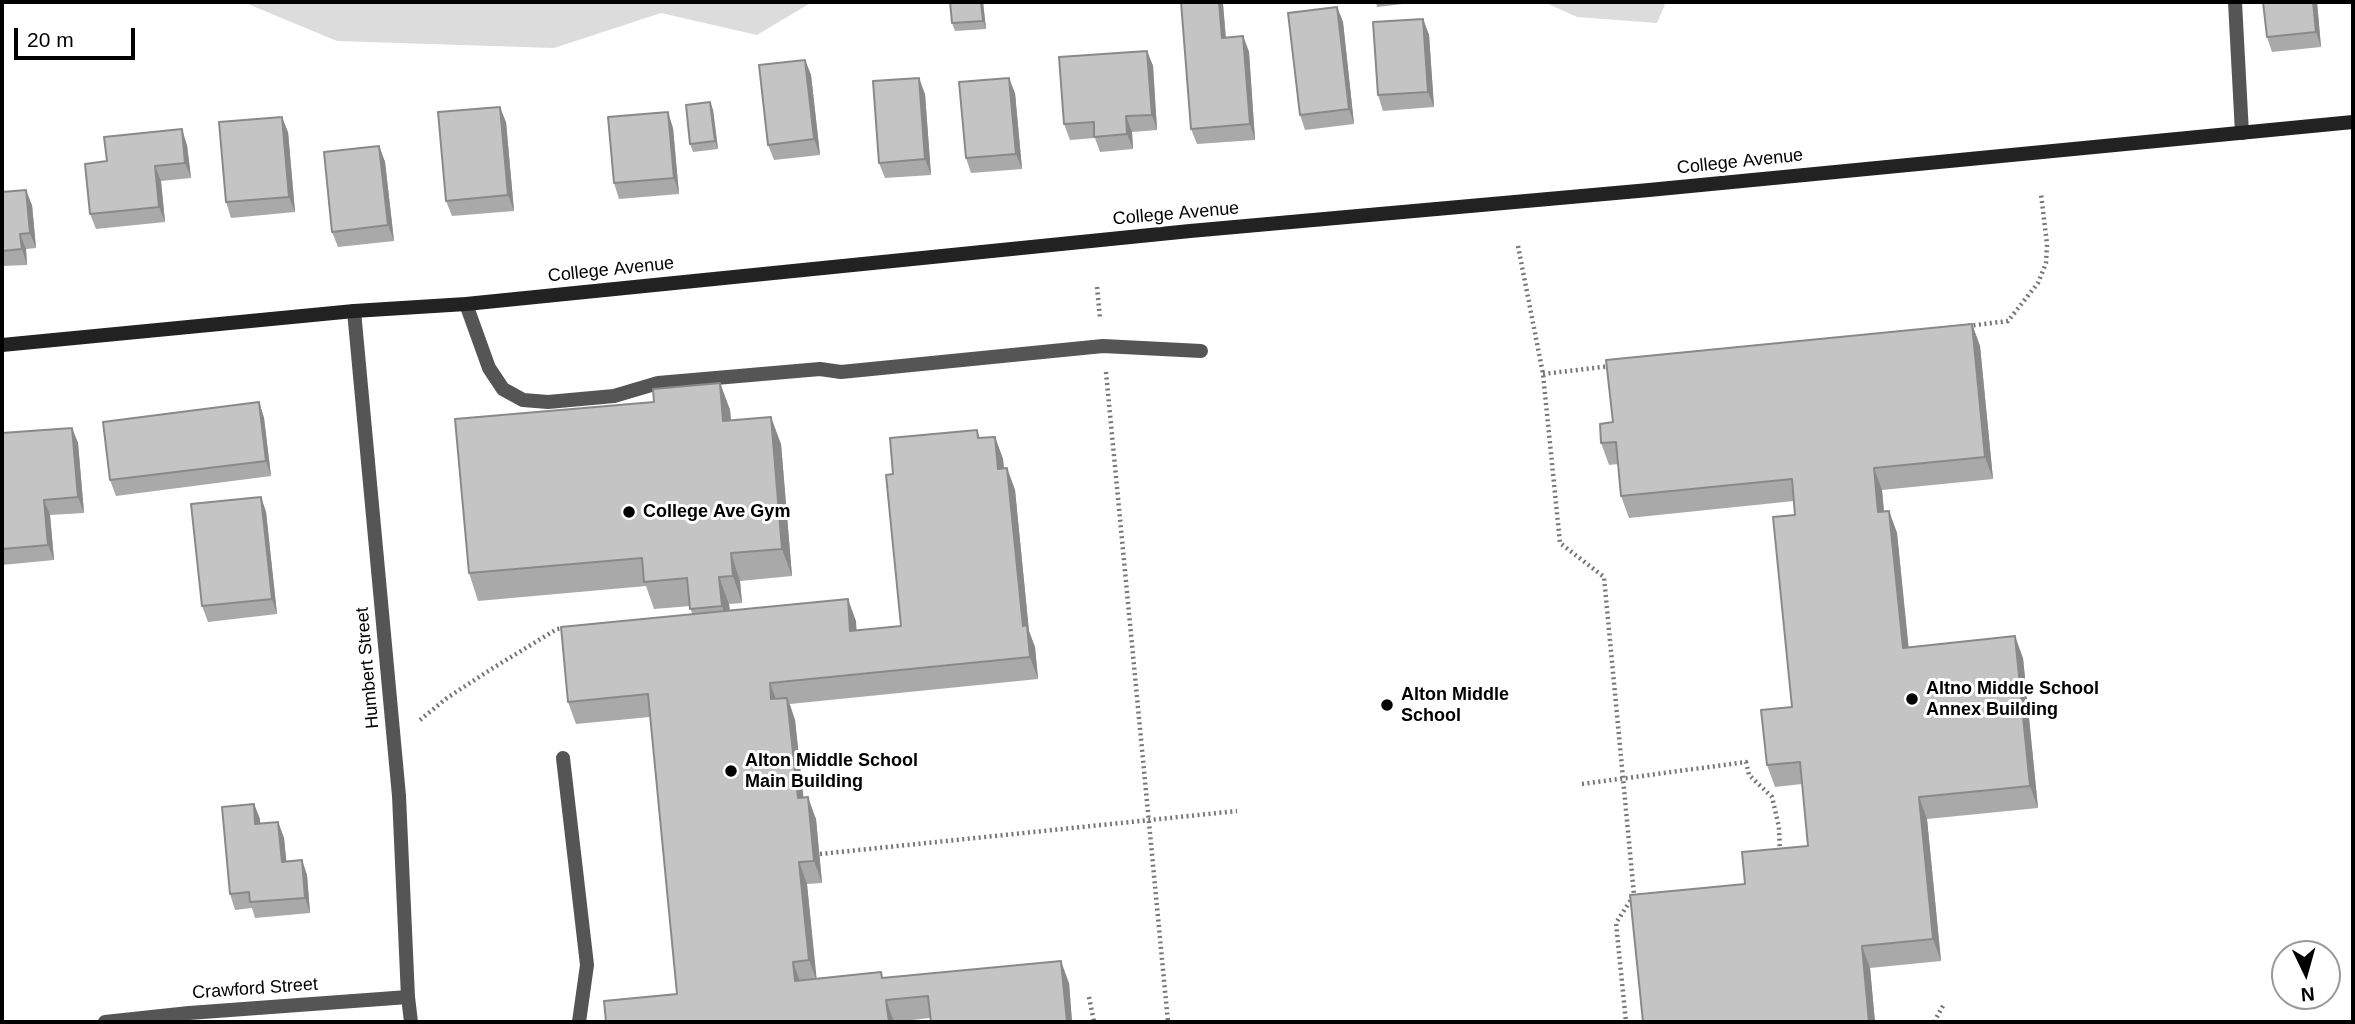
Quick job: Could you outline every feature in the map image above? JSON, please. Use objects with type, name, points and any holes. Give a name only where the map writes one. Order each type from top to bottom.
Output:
[{"type":"main road","name":"College Avenue","points":[[2,345],[354,311],[466,304],[1190,231],[2353,122]]},
{"type":"street","points":[[2235,2],[2242,133]]},
{"type":"street","points":[[466,304],[489,368],[503,389],[523,400],[548,402],[614,396],[658,383],[820,369],[841,372],[1103,346],[1201,351]]},
{"type":"street","name":"Humbert Street","points":[[354,311],[399,796],[411,1022]]},
{"type":"street","points":[[563,758],[587,965],[579,1022]]},
{"type":"street","name":"Crawford Street","points":[[105,1022],[408,997]]},
{"type":"path","points":[[1955,328],[2008,321],[2038,283],[2046,263],[2047,244],[2041,194]]},
{"type":"path","points":[[1518,246],[1543,374],[1560,543],[1604,577],[1634,895],[1616,923],[1626,1022]]},
{"type":"path","points":[[1097,287],[1168,1022]]},
{"type":"path","points":[[1543,374],[1612,366]]},
{"type":"path","points":[[394,742],[458,690],[556,629],[569,628]]},
{"type":"path","points":[[1582,783],[1746,762],[1749,775],[1772,797],[1779,827],[1780,856]]},
{"type":"path","points":[[820,854],[1237,811]]},
{"type":"path","points":[[1089,997],[1094,1022]]},
{"type":"path","points":[[1934,1022],[1944,1004]]},
{"type":"shaded area","points":[[243,2],[812,2],[757,35],[661,13],[554,48],[337,41]]},
{"type":"shaded area","points":[[1544,2],[1666,2],[1657,23],[1577,17]]},
{"type":"building","points":[[950,2],[981,2],[983,21],[952,23]]},
{"type":"building","points":[[1181,2],[1219,2],[1222,38],[1243,36],[1250,124],[1191,129]]},
{"type":"building","points":[[2263,2],[2313,2],[2316,32],[2267,37]]},
{"type":"building","points":[[1337,7],[1349,109],[1300,115],[1288,13]]},
{"type":"building","points":[[1423,19],[1428,92],[1378,95],[1373,22]]},
{"type":"building","points":[[1147,51],[1152,115],[1126,116],[1127,134],[1094,137],[1094,122],[1064,124],[1059,57]]},
{"type":"building","points":[[805,60],[814,139],[768,145],[759,65]]},
{"type":"building","points":[[919,78],[925,159],[879,163],[873,81]]},
{"type":"building","points":[[1009,78],[1016,154],[966,158],[959,82]]},
{"type":"building","points":[[710,102],[715,141],[690,144],[686,105]]},
{"type":"building","points":[[500,107],[508,195],[446,201],[438,112]]},
{"type":"building","points":[[668,112],[674,178],[614,183],[608,117]]},
{"type":"building","points":[[282,117],[289,197],[226,202],[219,122]]},
{"type":"building","points":[[182,129],[185,163],[155,166],[159,207],[90,214],[85,164],[107,161],[104,137]]},
{"type":"building","points":[[379,146],[388,225],[332,232],[324,152]]},
{"type":"building","points":[[26,190],[30,233],[20,234],[22,249],[2,251],[2,192]]},
{"type":"building","name":"Altno Middle School Annex Building","points":[[1972,324],[1985,457],[1874,468],[1878,512],[1889,511],[1903,648],[2015,636],[2030,786],[1919,797],[1933,939],[1862,946],[1869,1022],[1643,1022],[1630,895],[1745,884],[1742,852],[1808,846],[1800,762],[1767,765],[1761,710],[1792,707],[1773,517],[1795,515],[1792,479],[1621,496],[1616,442],[1601,443],[1600,424],[1613,422],[1606,360]]},
{"type":"building","name":"College Ave Gym","points":[[720,383],[723,421],[771,417],[782,549],[731,553],[733,576],[719,577],[722,606],[690,609],[687,578],[644,582],[642,558],[469,573],[455,419],[654,402],[653,389]]},
{"type":"building","points":[[259,402],[266,461],[110,480],[103,422]]},
{"type":"building","points":[[72,428],[78,497],[44,500],[48,545],[2,549],[2,433]]},
{"type":"building","name":"Alton Middle School Main Building","points":[[977,430],[978,438],[995,437],[998,469],[1007,468],[1023,626],[1027,625],[1030,657],[770,683],[771,699],[787,698],[798,798],[808,797],[814,861],[799,862],[809,960],[793,962],[795,981],[881,972],[882,978],[1061,961],[1067,1022],[931,1022],[928,996],[886,1000],[889,1022],[606,1022],[604,1001],[677,994],[648,694],[568,702],[561,627],[848,599],[850,631],[901,626],[886,475],[893,474],[890,438]]},
{"type":"building","points":[[261,497],[272,599],[202,606],[191,504]]},
{"type":"building","points":[[254,804],[255,824],[278,822],[282,862],[302,860],[305,898],[250,902],[249,892],[230,894],[222,807]]},
{"type":"place","name":"College Ave Gym","points":[[629,512]]},
{"type":"place","name":"Altno Middle School Annex Building","points":[[1912,699]]},
{"type":"place","name":"Alton Middle School","points":[[1387,705]]},
{"type":"place","name":"Alton Middle School Main Building","points":[[731,771]]}]
